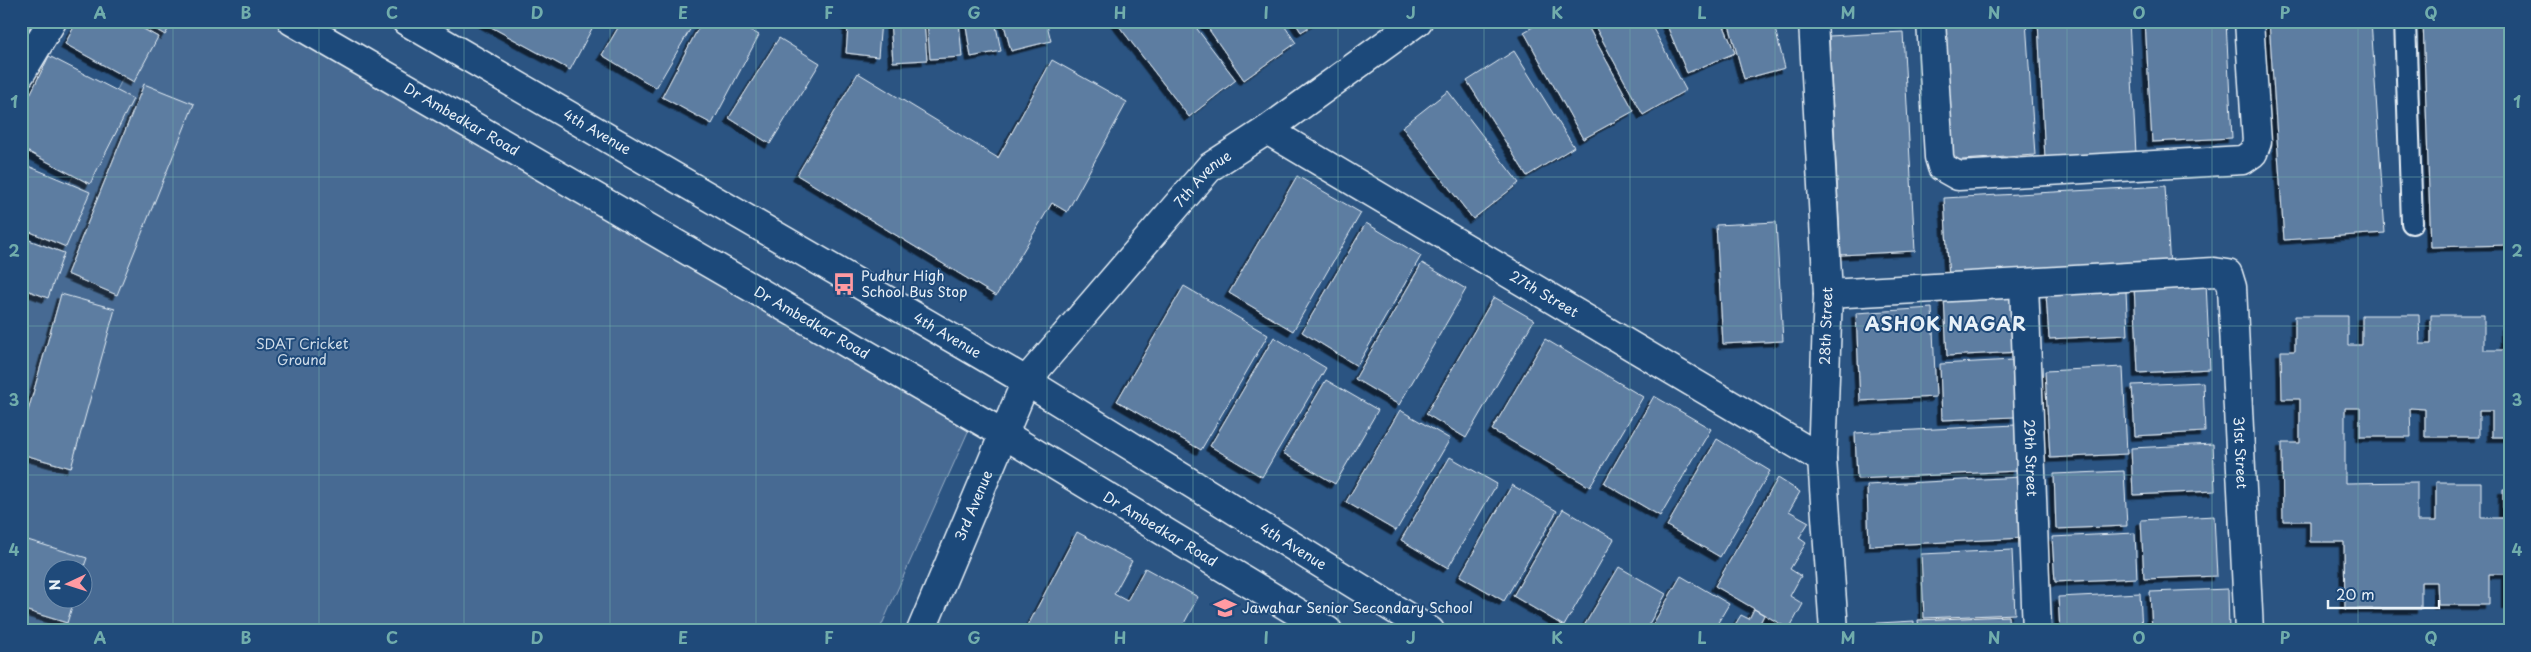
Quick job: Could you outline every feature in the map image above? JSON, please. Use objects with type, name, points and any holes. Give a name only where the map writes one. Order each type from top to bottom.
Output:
[{"type":"main road","points":[[21,73],[52,21]]},
{"type":"main road","name":"Dr Ambedkar Road","points":[[292,21],[1002,434],[1328,631]]},
{"type":"main road","name":"7th Avenue","points":[[1026,381],[1210,167],[1267,130],[1418,21]]},
{"type":"main road","name":"28th Street","points":[[1813,21],[1828,294],[1822,459],[1834,631]]},
{"type":"main road","points":[[1931,21],[1939,157],[1942,167],[1958,176],[2243,160],[2253,153],[2257,142],[2249,21]]},
{"type":"main road","name":"4th Avenue","points":[[424,25],[1026,381],[1430,631]]},
{"type":"main road","name":"27th Street","points":[[1267,130],[1822,459]]},
{"type":"main road","name":"31st Street","points":[[2024,284],[2214,272],[2228,274],[2232,287],[2249,631]]},
{"type":"main road","points":[[1828,294],[2024,284]]},
{"type":"main road","name":"29th Street","points":[[2024,284],[2037,631]]},
{"type":"main road","name":"3rd Avenue","points":[[921,631],[1002,434],[1026,381]]},
{"type":"lane","points":[[2406,21],[2412,223]]},
{"type":"green space","name":"SDAT Cricket Ground","points":[[152,21],[277,21],[979,407],[879,631],[21,631],[21,309],[41,239]]},
{"type":"building","points":[[77,21],[129,21],[158,37],[134,82],[65,44]]},
{"type":"building","points":[[142,21],[173,21],[165,35]]},
{"type":"building","points":[[480,21],[596,21],[570,70]]},
{"type":"building","points":[[622,21],[695,21],[656,88],[602,55]]},
{"type":"building","points":[[702,21],[734,21],[759,35],[712,124],[662,97]]},
{"type":"building","points":[[837,21],[881,21],[878,57],[846,53],[848,27]]},
{"type":"building","points":[[890,21],[924,21],[927,60],[893,62]]},
{"type":"building","points":[[927,21],[959,21],[962,57],[930,59]]},
{"type":"building","points":[[965,21],[995,21],[1001,51],[971,57]]},
{"type":"building","points":[[1003,21],[1046,21],[1051,41],[1011,51]]},
{"type":"building","points":[[1115,21],[1191,21],[1236,80],[1189,117]]},
{"type":"building","points":[[1203,21],[1281,21],[1296,43],[1244,80]]},
{"type":"building","points":[[1294,21],[1319,21],[1301,32]]},
{"type":"building","points":[[1543,21],[1585,21],[1634,111],[1583,139],[1524,32]]},
{"type":"building","points":[[1592,21],[1649,21],[1686,90],[1643,115]]},
{"type":"building","points":[[1665,21],[1722,21],[1735,53],[1687,73]]},
{"type":"building","points":[[1728,21],[1773,21],[1785,68],[1744,79]]},
{"type":"building","points":[[1939,21],[2026,21],[2035,155],[1948,161]]},
{"type":"building","points":[[2038,21],[2129,21],[2136,154],[2045,159]]},
{"type":"building","points":[[2145,21],[2226,21],[2232,138],[2152,142]]},
{"type":"building","points":[[2269,21],[2371,21],[2385,233],[2284,240]]},
{"type":"building","points":[[2423,21],[2510,21],[2510,245],[2431,247]]},
{"type":"building","points":[[21,23],[35,31],[21,54]]},
{"type":"building","points":[[1903,32],[1915,251],[1841,255],[1829,36]]},
{"type":"building","points":[[779,38],[820,63],[770,144],[729,118]]},
{"type":"building","points":[[1514,51],[1574,147],[1527,176],[1467,81]]},
{"type":"building","points":[[49,56],[133,99],[90,184],[21,148],[21,113]]},
{"type":"building","points":[[1052,60],[1127,102],[1067,212],[1052,203],[996,296],[797,175],[858,73],[998,158]]},
{"type":"building","points":[[144,84],[194,104],[117,295],[67,274]]},
{"type":"building","points":[[1448,91],[1519,183],[1473,219],[1402,127]]},
{"type":"building","points":[[21,163],[90,192],[66,247],[21,228]]},
{"type":"building","points":[[1297,176],[1361,213],[1293,331],[1229,293]]},
{"type":"building","points":[[2165,186],[2170,268],[1949,279],[1944,198]]},
{"type":"building","points":[[1776,222],[1783,341],[1723,344],[1716,225]]},
{"type":"building","points":[[1366,223],[1421,256],[1357,366],[1302,332]]},
{"type":"building","points":[[21,237],[64,253],[48,298],[21,288]]},
{"type":"building","points":[[1422,263],[1466,289],[1399,405],[1355,379]]},
{"type":"building","points":[[2206,282],[2210,369],[2138,373],[2134,285]]},
{"type":"building","points":[[1184,286],[1268,335],[1201,450],[1117,401]]},
{"type":"building","points":[[2126,291],[2128,335],[2049,339],[2046,294]]},
{"type":"building","points":[[61,294],[115,309],[71,468],[21,454],[21,436]]},
{"type":"building","points":[[2017,294],[2020,352],[1947,356],[1944,297]]},
{"type":"building","points":[[1494,297],[1534,320],[1466,438],[1426,414]]},
{"type":"building","points":[[1932,308],[1936,397],[1860,401],[1856,313]]},
{"type":"building","points":[[2362,315],[2419,315],[2420,344],[2431,344],[2431,315],[2484,315],[2484,350],[2505,350],[2505,325],[2510,325],[2510,437],[2492,437],[2492,411],[2479,411],[2479,437],[2425,437],[2425,409],[2410,408],[2411,437],[2360,437],[2360,408],[2345,408],[2345,483],[2417,482],[2417,521],[2436,521],[2436,482],[2481,482],[2481,518],[2503,518],[2503,489],[2510,489],[2510,605],[2506,605],[2506,574],[2489,574],[2489,605],[2438,605],[2437,582],[2421,582],[2421,609],[2345,609],[2344,542],[2310,542],[2310,521],[2283,521],[2282,443],[2300,443],[2300,399],[2282,399],[2281,351],[2295,351],[2295,316],[2348,316],[2348,345],[2362,345]]},
{"type":"building","points":[[1274,337],[1326,368],[1262,477],[1210,446]]},
{"type":"building","points":[[1545,339],[1643,397],[1590,487],[1492,430]]},
{"type":"building","points":[[2012,360],[2015,417],[1942,420],[1940,364]]},
{"type":"building","points":[[2123,367],[2127,454],[2050,458],[2045,371]]},
{"type":"building","points":[[1326,380],[1378,410],[1335,484],[1283,453]]},
{"type":"building","points":[[2203,382],[2205,432],[2135,436],[2132,385]]},
{"type":"building","points":[[1654,396],[1711,429],[1660,516],[1604,483]]},
{"type":"building","points":[[1400,410],[1450,439],[1396,531],[1346,502]]},
{"type":"building","points":[[2015,425],[2017,471],[1857,479],[1855,433]]},
{"type":"building","points":[[1717,439],[1770,471],[1720,557],[1667,526]]},
{"type":"building","points":[[2213,444],[2215,491],[2133,495],[2131,448]]},
{"type":"building","points":[[1450,457],[1497,484],[1448,568],[1401,540]]},
{"type":"building","points":[[2124,471],[2127,526],[2056,529],[2054,474]]},
{"type":"building","points":[[2021,477],[2024,538],[1869,546],[1867,485]]},
{"type":"building","points":[[1778,478],[1800,492],[1789,511],[1809,522],[1799,538],[1806,543],[1790,569],[1801,576],[1790,596],[1803,604],[1789,629],[1715,586]]},
{"type":"building","points":[[1512,485],[1557,511],[1504,601],[1460,576]]},
{"type":"building","points":[[1563,509],[1614,539],[1564,626],[1513,596]]},
{"type":"building","points":[[2214,516],[2217,576],[2144,579],[2141,520]]},
{"type":"building","points":[[1077,532],[1132,561],[1114,594],[1127,601],[1145,568],[1198,597],[1180,631],[1025,631]]},
{"type":"building","points":[[2135,533],[2137,578],[2055,582],[2052,537]]},
{"type":"building","points":[[21,538],[87,558],[86,560],[42,560],[42,610],[71,610],[67,623],[21,609]]},
{"type":"building","points":[[2012,550],[2015,614],[1924,618],[1921,554]]},
{"type":"building","points":[[1619,567],[1666,594],[1645,631],[1581,631]]},
{"type":"building","points":[[1681,576],[1729,604],[1713,631],[1649,631]]},
{"type":"building","points":[[2228,589],[2229,631],[2152,631],[2150,592]]},
{"type":"building","points":[[2140,593],[2142,631],[2060,631],[2058,597]]},
{"type":"building","points":[[1754,609],[1764,615],[1759,625],[1769,631],[1731,631],[1741,615],[1749,619]]},
{"type":"building","points":[[2008,616],[2009,631],[1919,631],[1918,620]]},
{"type":"building","points":[[1914,621],[1914,631],[1862,631],[1861,624]]},
{"type":"place","name":"Pudhur High School Bus Stop","points":[[844,284]]},
{"type":"place","name":"Jawahar Senior Secondary School","points":[[1225,608]]},
{"type":"district","name":"ASHOK NAGAR","points":[[1946,324]]}]
